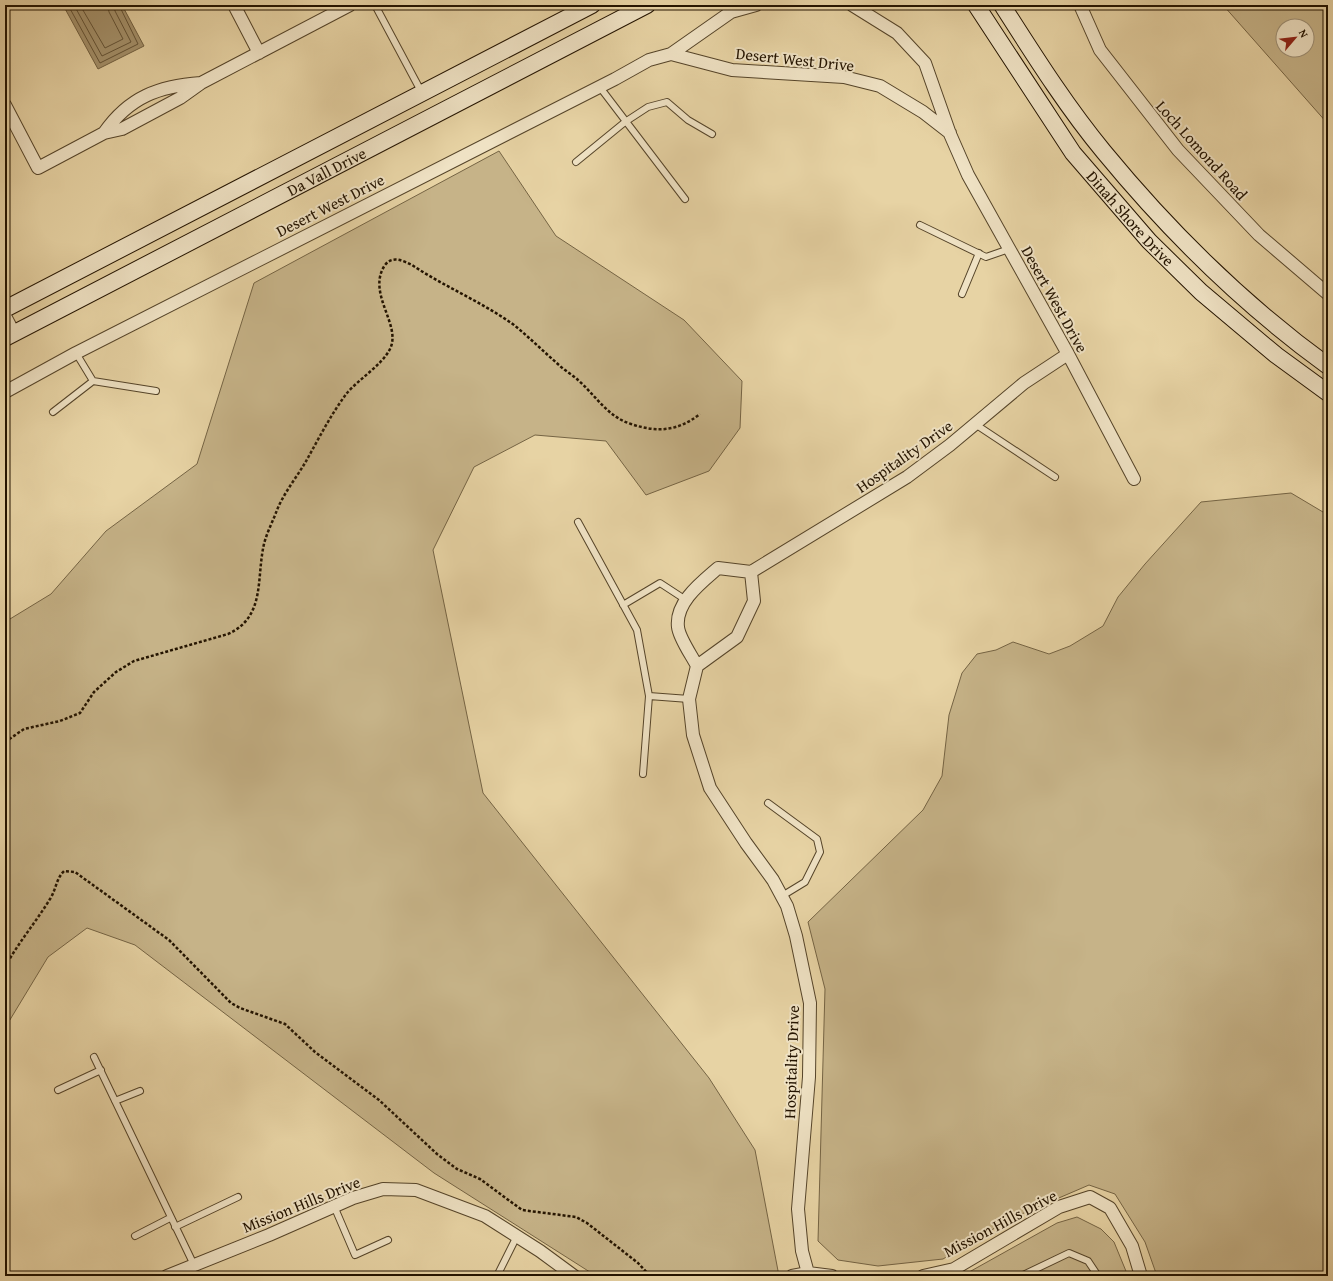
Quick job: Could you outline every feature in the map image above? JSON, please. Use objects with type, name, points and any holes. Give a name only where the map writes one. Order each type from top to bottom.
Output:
[{"type":"main road","name":"Da Vall Drive","points":[[5,309],[592,5]]},
{"type":"main road","name":"Da Vall Drive","points":[[9,336],[647,5]]},
{"type":"main road","name":"Dinah Shore Drive","points":[[976,5],[1073,153],[1149,241],[1213,302],[1276,355],[1328,393]]},
{"type":"main road","name":"Dinah Shore Drive","points":[[1002,5],[1043,68],[1103,151],[1164,220],[1229,284],[1295,342],[1328,366]]},
{"type":"street","points":[[234,5],[259,53]]},
{"type":"street","points":[[5,106],[38,168],[104,133],[122,129],[180,98],[201,83],[350,5]]},
{"type":"street","name":"Desert West Drive","points":[[5,392],[76,353],[615,79],[649,60],[671,54],[731,12],[756,5]]},
{"type":"street","name":"Desert West Drive","points":[[852,5],[897,33],[925,63],[950,134],[968,174],[1068,354],[1134,479]]},
{"type":"street","name":"Loch Lomond Road","points":[[1080,5],[1100,50],[1178,150],[1259,235],[1328,294]]},
{"type":"street","name":"Desert West Drive","points":[[671,54],[732,70],[844,77],[880,86],[923,112],[950,134]]},
{"type":"street","points":[[104,133],[116,116],[129,105],[148,95],[172,86],[201,83]]},
{"type":"street","points":[[5,316],[9,336]]},
{"type":"street","name":"Hospitality Drive","points":[[751,572],[907,476],[950,446],[1024,383],[1068,354]]},
{"type":"street","points":[[718,568],[751,572],[754,601],[737,637],[697,666],[678,627],[681,610],[691,590],[718,568]]},
{"type":"street","name":"Hospitality Drive","points":[[697,666],[689,699],[693,735],[710,788],[746,843],[773,880],[787,906],[796,936],[810,1003],[809,1077],[798,1209],[802,1251],[808,1273]]},
{"type":"street","name":"Mission Hills Drive","points":[[167,1276],[269,1235],[353,1198],[383,1189],[416,1190],[485,1216],[517,1236],[574,1276]]},
{"type":"street","name":"Mission Hills Drive","points":[[923,1276],[954,1269],[1059,1207],[1090,1197],[1110,1208],[1132,1246],[1141,1276]]},
{"type":"street","points":[[792,1276],[808,1273],[832,1276]]},
{"type":"lane","points":[[376,5],[422,93]]},
{"type":"lane","points":[[599,86],[685,200]]},
{"type":"lane","points":[[576,162],[625,122],[648,107],[667,102],[688,120],[712,134]]},
{"type":"lane","points":[[920,225],[986,257],[1009,249]]},
{"type":"lane","points":[[962,294],[979,253]]},
{"type":"lane","points":[[76,353],[93,381]]},
{"type":"lane","points":[[53,412],[93,381],[156,391]]},
{"type":"lane","points":[[975,424],[1055,477]]},
{"type":"lane","points":[[578,522],[637,630],[649,696],[643,774]]},
{"type":"lane","points":[[623,605],[660,583],[686,600]]},
{"type":"lane","points":[[649,696],[689,699]]},
{"type":"lane","points":[[768,803],[817,839],[820,846],[820,852],[805,882],[782,896]]},
{"type":"lane","points":[[94,1057],[170,1218],[194,1265]]},
{"type":"lane","points":[[58,1090],[101,1070]]},
{"type":"lane","points":[[115,1101],[140,1091]]},
{"type":"lane","points":[[175,1228],[238,1197]]},
{"type":"lane","points":[[334,1206],[355,1255],[388,1240]]},
{"type":"lane","points":[[135,1236],[170,1218]]},
{"type":"lane","points":[[498,1276],[517,1236]]},
{"type":"lane","points":[[1021,1276],[1069,1253],[1088,1261],[1098,1276]]},
{"type":"path","points":[[5,742],[24,729],[60,721],[80,713],[94,692],[125,665],[134,661],[228,634],[237,630],[247,621],[255,604],[259,589],[264,544],[278,507],[348,392],[390,349],[392,336],[379,285],[380,273],[388,261],[394,259],[412,265],[496,314],[546,352],[559,365],[578,380],[610,413],[631,424],[659,429],[671,429],[686,424],[700,414]]},
{"type":"path","points":[[5,967],[17,946],[51,897],[59,876],[64,872],[76,872],[169,940],[231,1003],[240,1008],[285,1024],[315,1052],[379,1100],[437,1154],[457,1168],[480,1179],[522,1210],[576,1217],[587,1223],[638,1263],[650,1276]]},
{"type":"shaded area","points":[[1223,5],[1328,5],[1328,124]]},
{"type":"shaded area","points":[[499,151],[556,236],[684,320],[742,381],[740,428],[709,471],[646,495],[606,441],[535,435],[474,467],[433,550],[483,793],[709,1078],[755,1150],[779,1276],[593,1276],[593,1274],[434,1173],[135,945],[87,928],[48,957],[5,1028],[5,622],[51,594],[106,531],[197,464],[254,283]]},
{"type":"shaded area","points":[[1291,493],[1328,515],[1328,1276],[1157,1276],[1145,1242],[1115,1194],[1089,1185],[1010,1219],[943,1259],[878,1266],[838,1260],[818,1241],[825,989],[808,922],[923,810],[942,776],[949,715],[962,673],[977,654],[996,650],[1013,642],[1049,654],[1070,646],[1103,626],[1118,597],[1145,564],[1201,502]]},
{"type":"shaded area","points":[[1077,1217],[1101,1229],[1114,1242],[1128,1276],[962,1276],[1057,1223]]},
{"type":"water","points":[[63,5],[122,5],[144,46],[98,69]]}]
